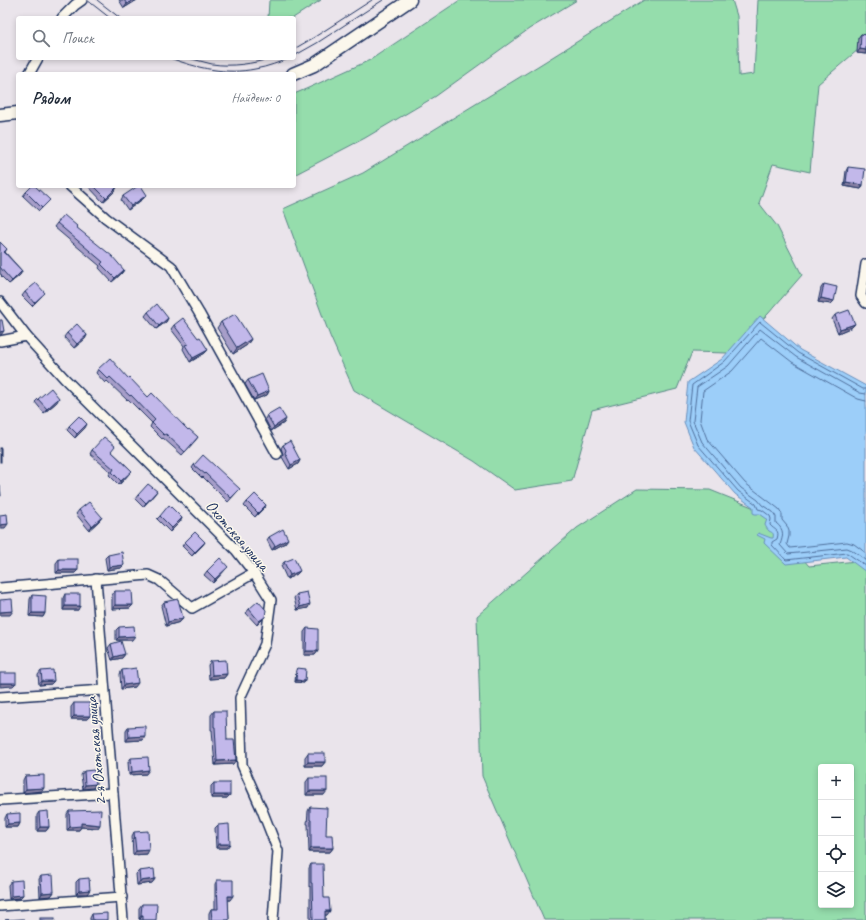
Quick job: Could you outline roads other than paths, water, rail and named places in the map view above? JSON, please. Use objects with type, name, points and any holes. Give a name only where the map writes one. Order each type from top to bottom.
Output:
[{"type":"main road","points":[[296,73],[314,65],[410,0]]},
{"type":"main road","points":[[0,115],[16,113]]},
{"type":"street","points":[[64,16],[74,5],[82,0]]},
{"type":"street","points":[[30,72],[37,60]]},
{"type":"street","points":[[72,188],[106,218],[171,266],[199,313],[277,454]]},
{"type":"street","points":[[866,264],[861,296],[866,303]]},
{"type":"street","name":"Охотская улица","points":[[0,302],[26,336],[64,378],[236,550],[254,573],[271,600],[264,644],[240,698],[242,765],[262,810],[278,852],[274,920]]},
{"type":"street","points":[[0,341],[26,336]]},
{"type":"street","points":[[0,588],[148,575],[159,580],[192,608],[254,573]]},
{"type":"street","name":"2-я Охотская улица","points":[[96,579],[123,920]]},
{"type":"street","points":[[0,697],[104,690]]},
{"type":"street","points":[[0,790],[0,800],[113,793]]},
{"type":"street","points":[[0,906],[122,897]]},
{"type":"water","points":[[760,316],[800,350],[866,386],[866,572],[846,557],[786,564],[764,543],[765,539],[757,535],[758,533],[773,538],[773,533],[767,529],[765,525],[767,519],[760,514],[753,513],[753,507],[735,494],[694,447],[684,422],[688,382],[722,359]]},
{"type":"tram line","points":[[87,0],[107,16]]},
{"type":"tram line","points":[[97,0],[117,16]]},
{"type":"tram line","points":[[296,48],[372,0]]},
{"type":"tram line","points":[[296,55],[383,0]]},
{"type":"tram line","points":[[176,60],[191,65],[222,71],[244,71],[269,66],[286,60]]},
{"type":"tram line","points":[[196,60],[212,64],[227,65],[264,60]]}]
